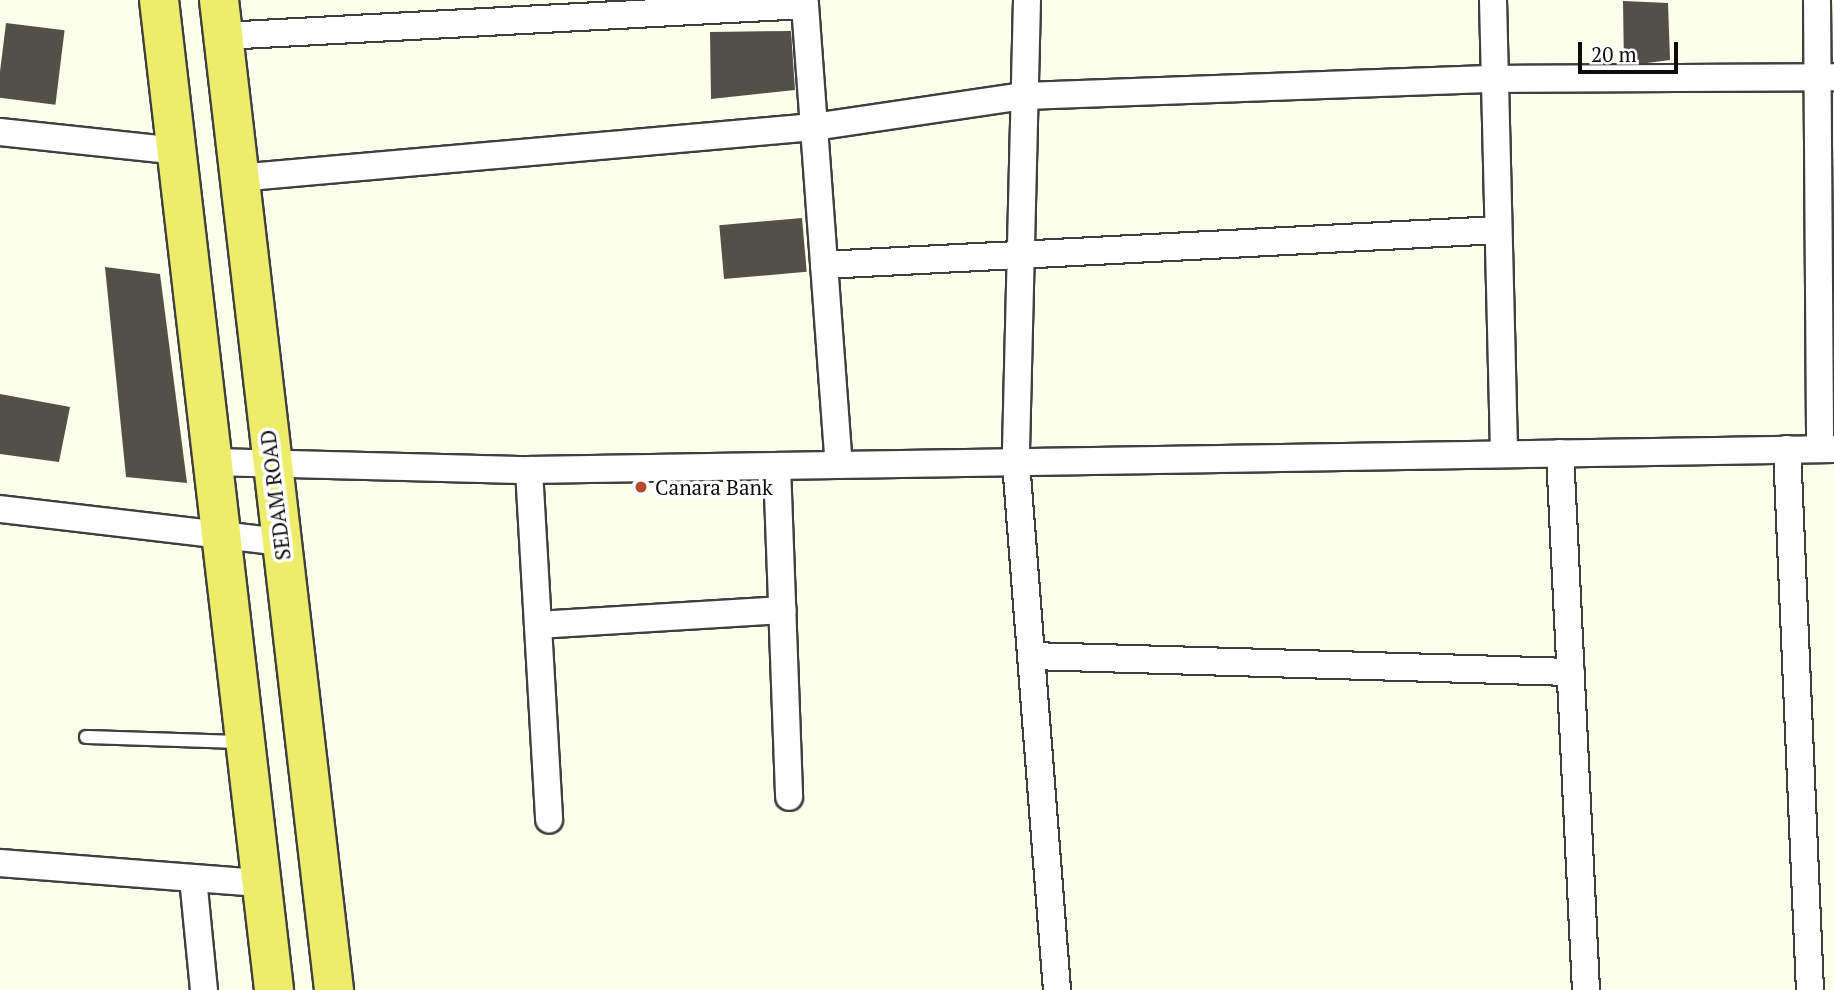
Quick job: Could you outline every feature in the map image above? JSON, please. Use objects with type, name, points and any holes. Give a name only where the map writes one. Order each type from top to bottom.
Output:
[{"type":"main road","points":[[159,0],[274,990]]},
{"type":"main road","name":"SEDAM ROAD","points":[[221,18],[237,178],[334,990]]},
{"type":"street","points":[[1027,0],[1016,462],[1057,990]]},
{"type":"street","points":[[1493,0],[1504,454]]},
{"type":"street","points":[[213,463],[529,470],[1827,449],[1828,77],[1817,0]]},
{"type":"street","points":[[221,18],[805,3],[839,465]]},
{"type":"street","points":[[237,178],[814,127],[1024,96],[1495,79],[1828,77]]},
{"type":"street","points":[[0,132],[177,151]]},
{"type":"street","points":[[824,265],[1021,251],[1498,230]]},
{"type":"street","points":[[1787,449],[1810,990]]},
{"type":"street","points":[[1560,453],[1586,990]]},
{"type":"street","points":[[778,466],[789,797]]},
{"type":"street","points":[[529,470],[549,819]]},
{"type":"street","points":[[0,509],[281,542]]},
{"type":"street","points":[[538,625],[783,610]]},
{"type":"street","points":[[1031,656],[1571,671]]},
{"type":"street","points":[[0,863],[262,883]]},
{"type":"street","points":[[193,878],[204,990]]},
{"type":"lane","points":[[86,737],[246,742]]},
{"type":"building","points":[[1623,1],[1668,3],[1670,60],[1624,66]]},
{"type":"building","points":[[6,23],[65,30],[55,105],[0,98]]},
{"type":"building","points":[[791,31],[795,90],[711,99],[710,32]]},
{"type":"building","points":[[802,218],[807,272],[724,279],[719,225]]},
{"type":"building","points":[[105,267],[160,274],[187,483],[126,477]]},
{"type":"building","points":[[0,394],[70,407],[59,462],[0,454]]},
{"type":"place","name":"Canara Bank","points":[[641,487]]}]
